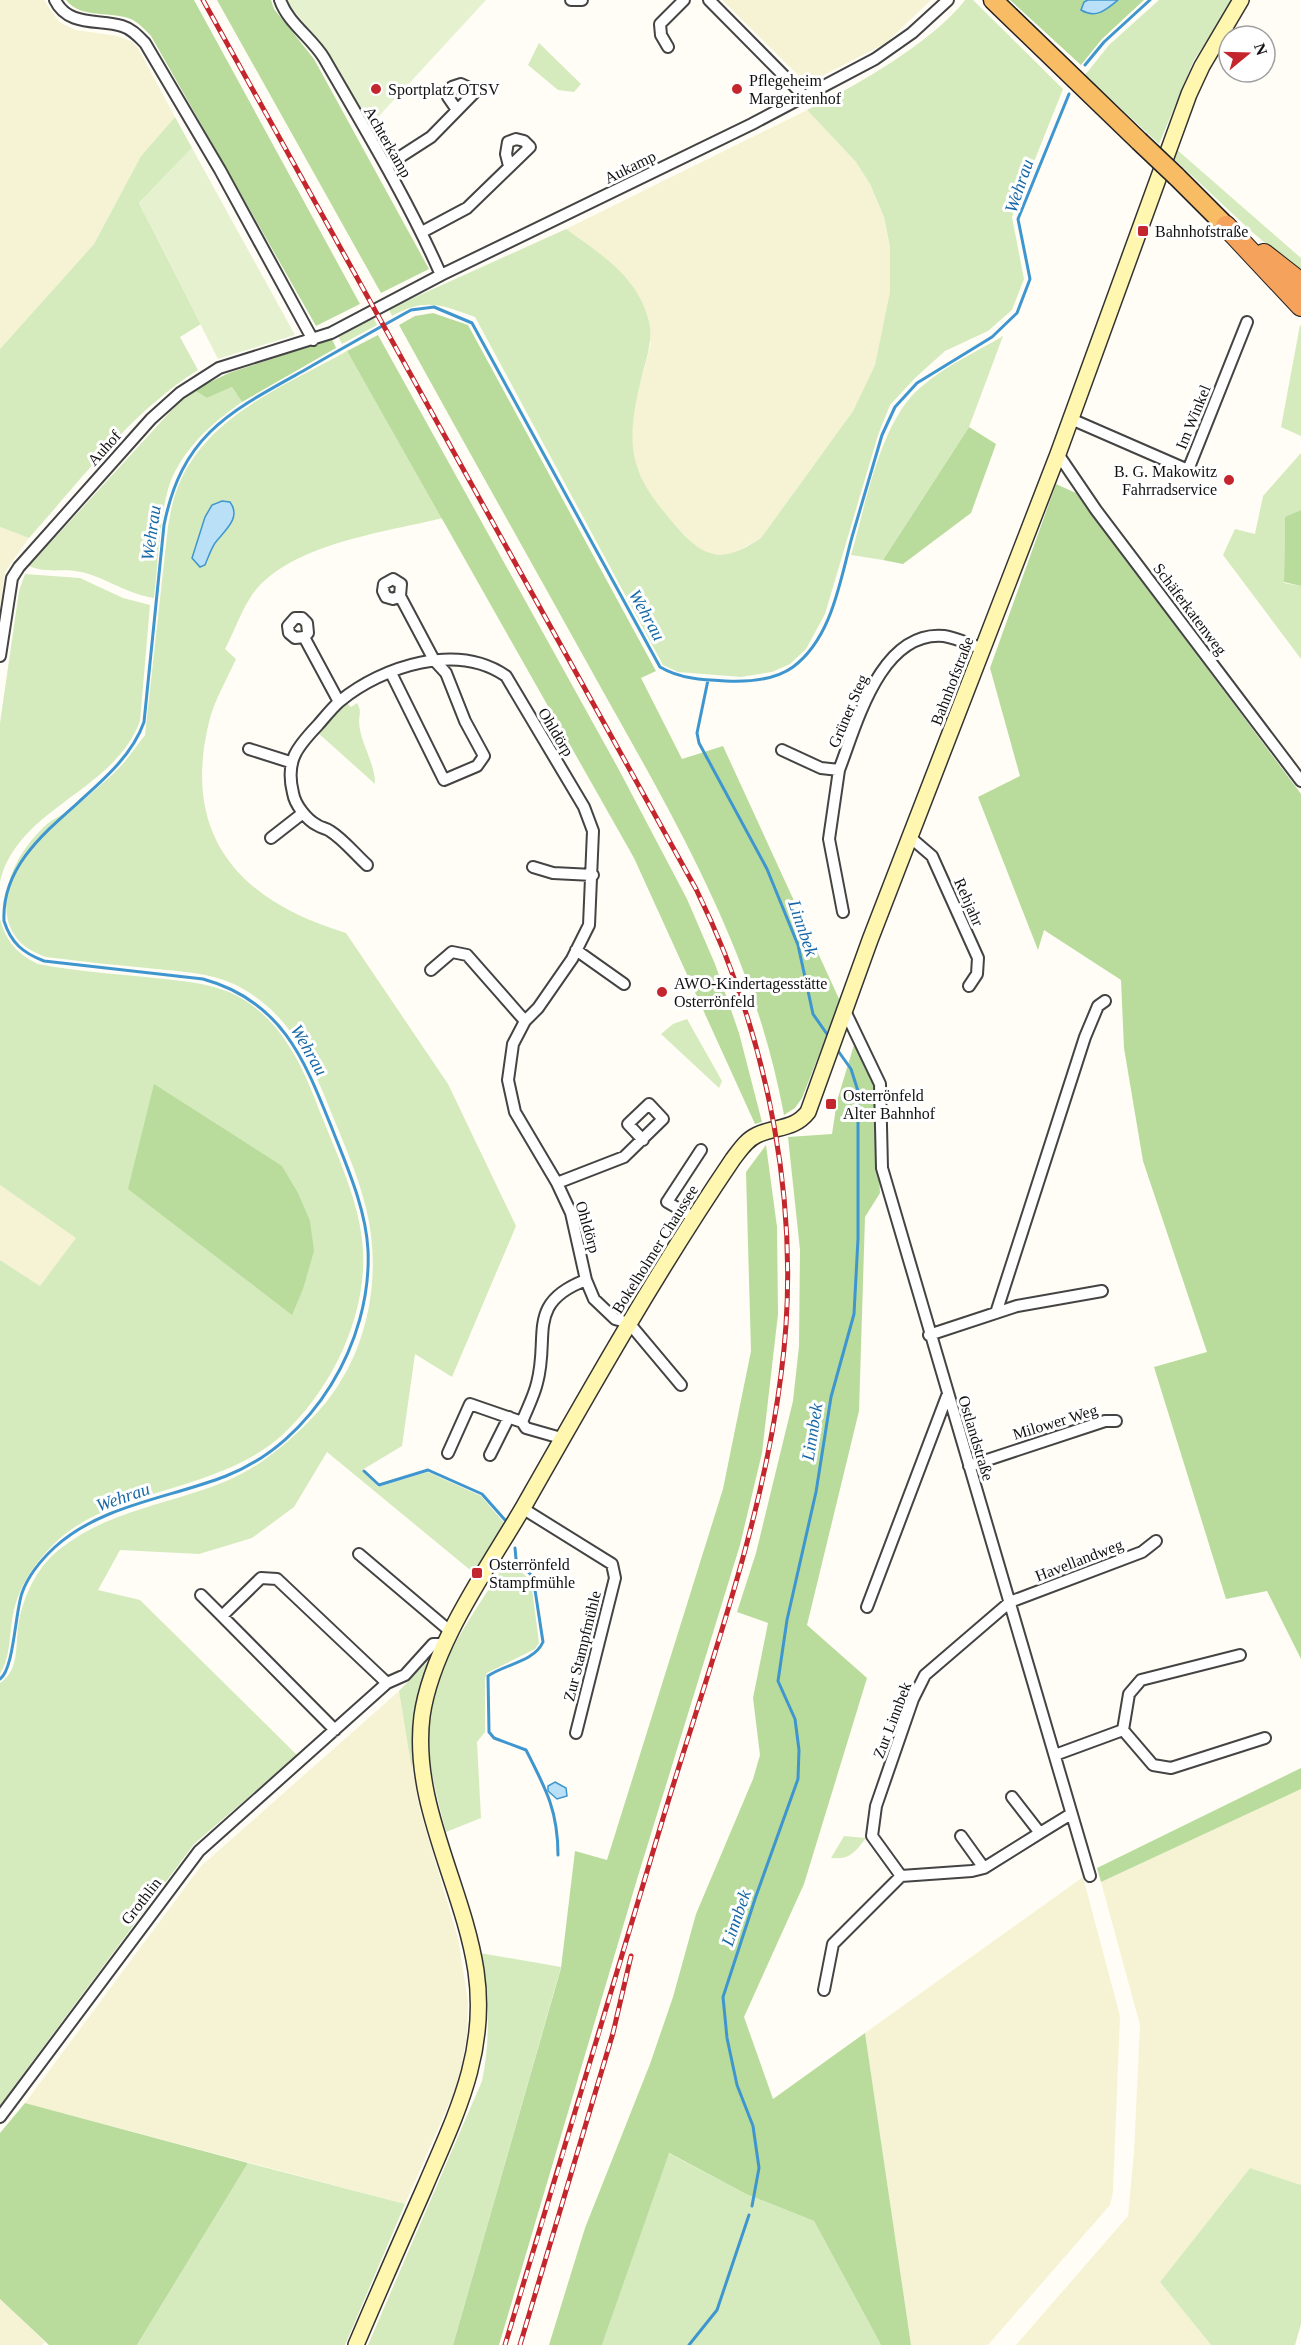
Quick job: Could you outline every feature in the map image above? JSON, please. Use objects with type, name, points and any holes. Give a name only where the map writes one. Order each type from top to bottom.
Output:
[{"type":"highway","points":[[993,0],[1176,176],[1301,306]]},
{"type":"highway","points":[[1226,226],[1301,283]]},
{"type":"main road","name":"Bahnhofstraße","points":[[808,1112],[1058,454],[1189,94],[1202,66],[1241,0]]},
{"type":"main road","name":"Bokelholmer Chaussee","points":[[356,2345],[464,2094],[477,2046],[478,1995],[472,1951],[428,1798],[421,1757],[425,1701],[450,1633],[561,1438],[694,1218],[746,1142],[757,1135],[791,1126],[801,1121],[808,1112]]},
{"type":"street","points":[[55,0],[67,14],[82,21],[122,26],[135,33],[145,43],[219,170],[313,340]]},
{"type":"street","name":"Achterkamp","points":[[280,0],[289,15],[322,55],[422,232],[441,275]]},
{"type":"street","points":[[571,0],[582,0]]},
{"type":"street","points":[[668,47],[661,35],[660,24],[684,0]]},
{"type":"street","points":[[709,0],[805,97]]},
{"type":"street","name":"Aukamp","points":[[313,340],[805,97],[875,59],[912,33],[948,0]]},
{"type":"street","points":[[386,166],[418,148],[457,110]]},
{"type":"street","points":[[422,232],[467,208],[510,166]]},
{"type":"street","name":"Im Winkel","points":[[1071,419],[1188,470],[1247,322]]},
{"type":"street","name":"Auhof","points":[[0,656],[12,578],[19,567],[151,419],[180,393],[219,368],[313,340]]},
{"type":"street","name":"Schäferkatenweg","points":[[1058,454],[1096,510],[1301,781]]},
{"type":"street","points":[[391,673],[444,780],[477,766],[484,756],[465,722],[446,673],[434,660],[400,596]]},
{"type":"street","name":"Grüner Steg","points":[[843,912],[829,839],[839,770],[868,695],[888,662],[912,643],[931,637],[944,636],[984,649]]},
{"type":"street","points":[[304,637],[339,702]]},
{"type":"street","name":"Ohldörp","points":[[290,762],[300,744],[339,702],[367,683],[391,673],[434,660],[459,659],[492,667],[506,676],[584,807],[593,831],[593,875],[589,925],[576,950],[538,1008],[525,1021],[513,1044],[508,1080],[515,1112],[522,1128],[557,1182],[571,1213],[586,1280],[594,1299],[615,1319],[629,1323]]},
{"type":"street","points":[[249,749],[290,762],[293,794],[303,813],[316,825],[329,830],[367,865]]},
{"type":"street","name":"Grüner Steg","points":[[782,750],[820,768],[839,770]]},
{"type":"street","points":[[271,838],[303,813]]},
{"type":"street","name":"Rehjahr","points":[[911,838],[932,856],[978,958],[977,974],[969,986]]},
{"type":"street","points":[[533,867],[553,873],[593,875]]},
{"type":"street","points":[[576,950],[624,984]]},
{"type":"street","points":[[431,970],[452,952],[467,955],[525,1021]]},
{"type":"street","points":[[996,1313],[1085,1036],[1101,1003]]},
{"type":"street","name":"Ostlandstraße","points":[[845,1011],[880,1084],[882,1168],[929,1335],[1090,1876]]},
{"type":"street","points":[[557,1182],[624,1157],[643,1140]]},
{"type":"street","points":[[694,1218],[667,1202],[701,1150]]},
{"type":"street","name":"Ohldörp","points":[[522,1422],[537,1384],[547,1311],[558,1293],[586,1280]]},
{"type":"street","points":[[929,1335],[1017,1306],[1102,1291]]},
{"type":"street","points":[[629,1323],[681,1386]]},
{"type":"street","points":[[867,1607],[947,1396]]},
{"type":"street","points":[[448,1453],[470,1404],[522,1422],[526,1428],[561,1438]]},
{"type":"street","points":[[490,1455],[509,1417]]},
{"type":"street","name":"Milower Weg","points":[[969,1466],[1105,1421],[1116,1421]]},
{"type":"street","name":"Zur Stampfmühle","points":[[522,1508],[612,1564],[615,1578],[576,1733]]},
{"type":"street","name":"Havellandweg","points":[[1010,1602],[1142,1552],[1156,1541]]},
{"type":"street","points":[[359,1554],[450,1633]]},
{"type":"street","points":[[222,1616],[261,1578],[276,1579],[387,1683]]},
{"type":"street","points":[[201,1595],[335,1730]]},
{"type":"street","name":"Zur Linnbek","points":[[901,1876],[872,1836],[876,1806],[913,1699],[925,1675],[1010,1602]]},
{"type":"street","name":"Grothlin","points":[[0,2117],[199,1851],[387,1683],[405,1675],[433,1644],[450,1633]]},
{"type":"street","points":[[1123,1730],[1129,1694],[1141,1680],[1240,1656]]},
{"type":"street","points":[[1055,1755],[1123,1730]]},
{"type":"street","points":[[1123,1730],[1153,1765],[1170,1768],[1265,1738]]},
{"type":"street","points":[[1012,1797],[1040,1833]]},
{"type":"street","points":[[824,1990],[833,1944],[901,1876],[972,1871],[984,1868],[1071,1814]]},
{"type":"street","points":[[961,1836],[984,1868]]},
{"type":"shaded area","points":[[0,0],[44,0],[59,22],[76,30],[118,36],[131,41],[138,48],[175,117],[141,156],[94,244],[0,349]]},
{"type":"shaded area","points":[[722,0],[931,0],[886,43],[807,84]]},
{"type":"shaded area","points":[[807,110],[856,162],[870,184],[884,217],[890,247],[890,292],[884,330],[875,365],[853,411],[761,538],[730,555],[707,554],[694,545],[652,500],[636,467],[631,437],[633,411],[651,343],[566,229]]},
{"type":"shaded area","points":[[0,527],[29,538],[5,572],[0,607]]},
{"type":"shaded area","points":[[0,1185],[77,1238],[40,1286],[0,1260]]},
{"type":"shaded area","points":[[399,1691],[420,1810],[458,1938],[468,2001],[467,2034],[459,2081],[405,2204],[25,2103],[201,1866]]},
{"type":"shaded area","points":[[1301,1789],[1301,2185],[1250,2168],[1160,2282],[1211,2345],[1016,2345],[1128,2216],[1134,2152],[1140,2025],[1101,1882]]},
{"type":"shaded area","points":[[1083,1877],[1120,2016],[1113,2192],[1110,2205],[988,2345],[911,2345],[865,2033]]},
{"type":"shaded area","points":[[0,2299],[45,2342],[42,2345],[0,2345]]},
{"type":"green space","points":[[66,0],[194,0],[360,304],[316,326],[151,36],[133,20],[80,10]]},
{"type":"green space","points":[[217,0],[271,0],[274,9],[314,59],[429,269],[381,293]]},
{"type":"green space","name":"Sportplatz OTSV","points":[[285,0],[486,0],[369,127],[326,50]]},
{"type":"green space","points":[[965,0],[973,0],[1063,89],[1012,217],[1024,279],[1012,310],[988,331],[945,351],[890,405],[878,435],[825,614],[806,649],[790,664],[772,672],[741,677],[678,672],[663,665],[475,317],[434,305],[414,306],[392,316],[389,309],[566,229],[615,266],[635,289],[648,318],[649,347],[633,426],[636,464],[643,480],[667,516],[685,536],[704,551],[722,555],[751,545],[761,538],[853,411],[875,365],[890,292],[890,247],[884,217],[870,184],[856,162],[807,110],[892,62],[933,32]]},
{"type":"green space","points":[[1010,0],[1088,0],[1084,2],[1103,12],[1118,0],[1144,0],[1102,39],[1081,65]]},
{"type":"green space","points":[[1159,0],[1233,0],[1194,60],[1159,144],[1085,75],[1109,45]]},
{"type":"green space","points":[[539,43],[581,84],[574,92],[558,90],[528,65]]},
{"type":"green space","points":[[175,117],[192,148],[139,203],[201,324],[180,337],[198,370],[174,387],[129,426],[29,538],[0,527],[0,349],[94,244],[141,156]]},
{"type":"green space","points":[[192,148],[295,335],[218,359],[139,203]]},
{"type":"green space","points":[[1175,148],[1301,258],[1301,273],[1251,231],[1172,157]]},
{"type":"green space","points":[[433,313],[468,325],[656,671],[641,678],[682,759],[723,746],[840,1001],[802,1098],[795,1108],[784,1115],[771,1055],[753,998],[708,888],[654,783],[399,325],[415,316]]},
{"type":"green space","points":[[373,317],[377,325],[342,344],[338,336]]},
{"type":"green space","points":[[1301,326],[1301,436],[1281,427]]},
{"type":"green space","points":[[378,335],[618,768],[687,899],[715,964],[739,1033],[762,1122],[755,1124],[634,858],[347,351]]},
{"type":"green space","points":[[1003,336],[969,427],[883,560],[851,555],[876,465],[895,420],[907,402],[940,372]]},
{"type":"green space","points":[[332,339],[336,348],[242,402],[232,387],[207,398],[194,390],[229,373]]},
{"type":"green space","points":[[347,351],[443,518],[367,535],[313,552],[289,563],[268,578],[252,595],[225,649],[236,659],[217,698],[209,722],[203,763],[204,799],[212,831],[227,859],[249,882],[276,903],[346,933],[448,1084],[516,1226],[452,1377],[415,1354],[402,1446],[362,1470],[378,1487],[428,1472],[481,1496],[505,1524],[475,1574],[327,1452],[294,1507],[252,1538],[199,1554],[120,1550],[98,1590],[140,1600],[297,1755],[194,1844],[0,2105],[0,1683],[12,1670],[18,1625],[26,1597],[52,1555],[79,1536],[121,1516],[231,1479],[264,1460],[294,1436],[331,1396],[346,1373],[358,1347],[366,1320],[373,1264],[366,1208],[350,1160],[308,1060],[288,1028],[276,1014],[245,990],[210,976],[46,957],[39,954],[22,944],[14,934],[8,921],[7,893],[14,868],[28,844],[50,822],[71,810],[113,774],[145,735],[168,526],[175,495],[187,468],[203,445],[246,408]]},
{"type":"green space","points":[[232,387],[242,402],[196,441],[178,465],[172,479],[162,518],[154,598],[133,593],[85,573],[29,566],[180,401],[194,390],[207,398]]},
{"type":"green space","points":[[969,427],[996,444],[971,513],[903,564],[883,560]]},
{"type":"green space","points":[[1301,453],[1301,510],[1285,518],[1284,583],[1301,586],[1301,659],[1223,555],[1235,529],[1255,534],[1263,496]]},
{"type":"green space","points":[[1056,484],[1076,493],[1301,794],[1301,1659],[1267,1591],[1226,1599],[1154,1367],[1207,1352],[1143,1161],[1124,1048],[1121,980],[1044,930],[1038,950],[978,797],[1020,776],[990,668]]},
{"type":"green space","points":[[1301,510],[1301,586],[1284,582],[1285,517]]},
{"type":"green space","points":[[25,574],[80,578],[123,598],[150,605],[140,721],[127,745],[110,766],[45,817],[26,835],[10,856],[0,882],[0,723],[19,591]]},
{"type":"green space","points":[[346,702],[351,707],[357,703],[359,708],[360,730],[373,768],[375,784],[317,732]]},
{"type":"green space","points":[[0,919],[13,946],[38,964],[212,986],[239,997],[268,1019],[290,1047],[307,1079],[353,1196],[361,1231],[363,1275],[359,1301],[342,1351],[330,1375],[299,1418],[281,1436],[254,1455],[225,1470],[100,1513],[73,1528],[50,1548],[25,1582],[14,1610],[7,1655],[0,1674],[0,1260],[40,1286],[76,1238],[0,1185]]},
{"type":"green space","points":[[687,1019],[722,1081],[719,1088],[661,1034],[673,1024]]},
{"type":"green space","points":[[854,1045],[874,1084],[880,1193],[865,1217],[859,1411],[807,1625],[867,1678],[804,1884],[744,2017],[773,2099],[865,2033],[911,2345],[881,2345],[814,2221],[746,2194],[669,2153],[602,2345],[549,2345],[585,2228],[650,2064],[673,1997],[696,1914],[753,1779],[760,1755],[753,1698],[768,1623],[737,1612],[756,1553],[793,1401],[799,1346],[800,1250],[788,1137],[832,1134],[837,1101]]},
{"type":"green space","points":[[154,1084],[282,1166],[298,1193],[310,1221],[314,1251],[303,1289],[292,1315],[128,1189]]},
{"type":"green space","points":[[766,1145],[777,1227],[778,1314],[762,1453],[740,1545],[638,1876],[499,2345],[453,2345],[561,1968],[575,1851],[607,1860],[723,1489],[751,1351],[746,1172]]},
{"type":"green space","points":[[508,1559],[531,1581],[539,1643],[535,1649],[487,1673],[485,1678],[485,1732],[477,1742],[481,1818],[446,1832],[434,1785],[428,1737],[435,1689],[455,1644]]},
{"type":"green space","points":[[430,1659],[432,1660],[416,1720],[412,1770],[399,1691]]},
{"type":"green space","points":[[1301,1768],[1301,1789],[1101,1882],[1097,1868]]},
{"type":"green space","points":[[844,1836],[866,1838],[852,1854],[843,1858],[831,1858]]},
{"type":"green space","points":[[480,1953],[561,1967],[453,2345],[368,2345],[482,2081],[487,2049],[488,2017]]},
{"type":"green space","points":[[25,2103],[248,2163],[137,2345],[49,2345],[0,2299],[0,2133]]},
{"type":"green space","points":[[668,2153],[746,2194],[814,2221],[881,2345],[602,2345]]},
{"type":"green space","points":[[248,2163],[405,2204],[345,2345],[137,2345]]},
{"type":"green space","points":[[1250,2168],[1301,2185],[1301,2324],[1295,2345],[1211,2345],[1160,2282]]},
{"type":"water","points":[[1118,0],[1105,10],[1091,14],[1081,10],[1084,2]]},
{"type":"water","points":[[222,501],[230,502],[234,513],[233,519],[214,545],[205,565],[200,567],[192,558],[205,517],[212,505]]},
{"type":"water","points":[[555,1782],[566,1788],[567,1796],[557,1799],[548,1791],[548,1786]]},
{"type":"waterway","name":"Wehrau","points":[[1085,65],[1104,42],[1150,0]]},
{"type":"waterway","name":"Wehrau","points":[[0,1679],[5,1673],[11,1653],[22,1593],[32,1574],[45,1557],[73,1533],[93,1521],[137,1504],[226,1476],[257,1460],[285,1439],[310,1414],[331,1385],[348,1353],[360,1319],[367,1285],[367,1235],[350,1175],[323,1105],[301,1058],[288,1037],[272,1018],[253,1002],[230,989],[203,979],[44,961],[19,946],[10,935],[4,921],[8,890],[21,863],[40,839],[111,772],[130,748],[144,722],[164,525],[172,494],[183,469],[196,448],[212,430],[253,400],[411,310],[434,307],[472,323],[660,667],[684,676],[709,680],[752,680],[778,675],[793,667],[806,655],[826,625],[833,608],[882,435],[895,407],[917,383],[992,337],[1017,313],[1030,279],[1018,219],[1069,94]]},
{"type":"waterway","name":"Linnbek","points":[[708,680],[697,733],[699,743],[767,869],[798,945],[813,1014],[829,1037]]},
{"type":"waterway","name":"Linnbek","points":[[752,2206],[759,2168],[753,2126],[737,2085],[727,2038],[723,1997],[798,1779],[799,1750],[795,1719],[778,1681],[787,1620],[816,1492],[831,1397],[854,1314],[858,1239],[858,1091],[851,1069],[836,1048]]},
{"type":"waterway","points":[[364,1471],[379,1485],[428,1470],[482,1494],[505,1520]]},
{"type":"waterway","points":[[515,1548],[516,1559],[533,1577],[543,1642],[533,1654],[488,1676],[489,1732],[494,1738],[526,1750],[550,1801],[556,1826],[558,1855]]},
{"type":"waterway","name":"Linnbek","points":[[689,2345],[717,2310],[749,2215]]},
{"type":"railway","points":[[203,0],[696,889],[722,946],[743,1004],[761,1065],[774,1126],[783,1188],[787,1251],[787,1313],[781,1375],[761,1487],[732,1597],[505,2345]]},
{"type":"railway","points":[[520,2345],[613,2033],[631,1956]]},
{"type":"place","name":"Sportplatz OTSV","points":[[376,89]]},
{"type":"place","name":"Pflegeheim Margeritenhof","points":[[737,89]]},
{"type":"place","name":"Bahnhofstraße","points":[[1143,231]]},
{"type":"place","name":"B. G. Makowitz Fahrradservice","points":[[1229,480]]},
{"type":"place","name":"AWO-Kindertagesstätte Osterrönfeld","points":[[662,992]]},
{"type":"place","name":"Osterrönfeld Alter Bahnhof","points":[[831,1104]]},
{"type":"place","name":"Osterrönfeld Stampfmühle","points":[[477,1573]]}]
